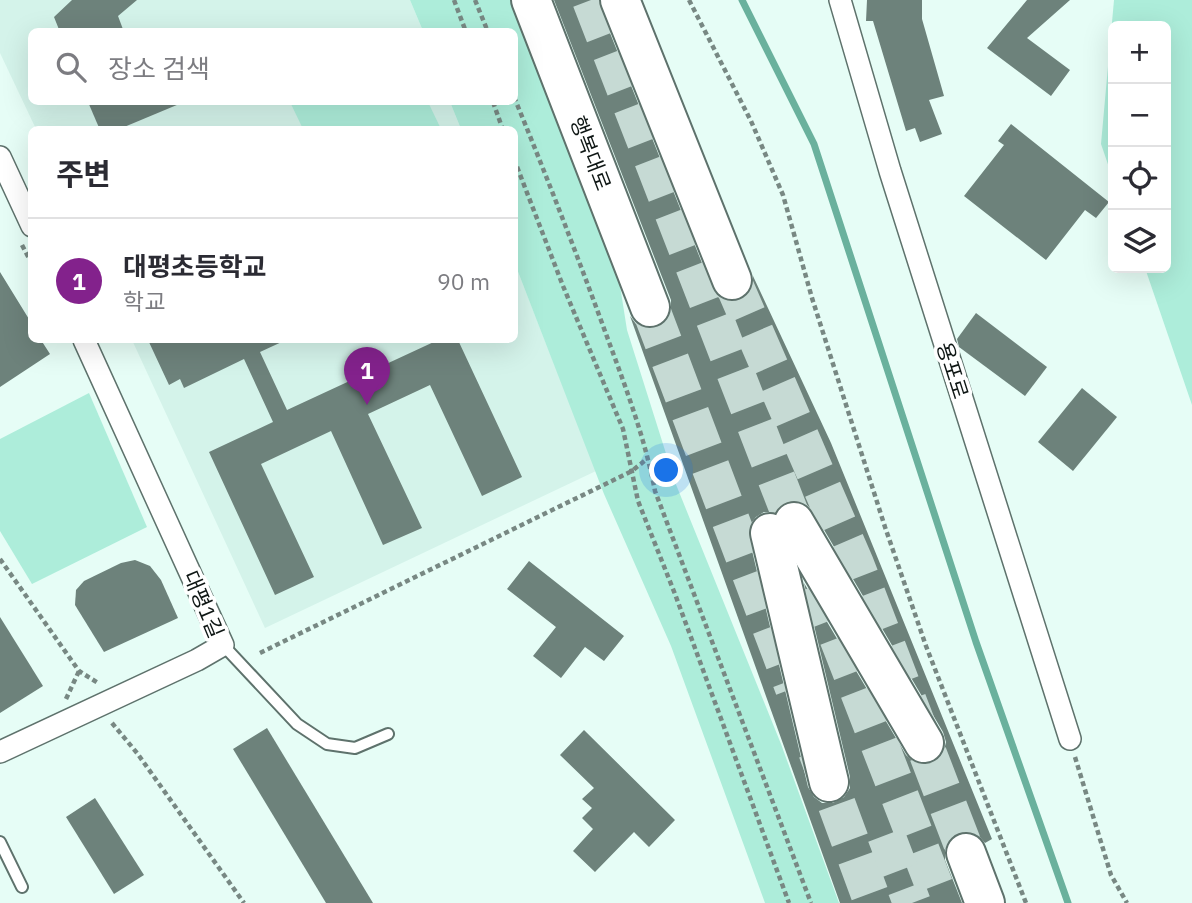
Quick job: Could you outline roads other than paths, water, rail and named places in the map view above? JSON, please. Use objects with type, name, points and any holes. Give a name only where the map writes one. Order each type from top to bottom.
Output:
[{"type":"highway","name":"행복대로","points":[[531,0],[650,307]]},
{"type":"highway","points":[[620,0],[732,280]]},
{"type":"highway","points":[[642,0],[650,21],[651,81]]},
{"type":"highway","points":[[829,782],[782,528],[924,743]]},
{"type":"highway","points":[[966,853],[985,903]]},
{"type":"street","name":"용포로","points":[[840,0],[894,184],[1070,739]]},
{"type":"street","points":[[0,157],[28,217]]},
{"type":"street","name":"대평1길","points":[[0,752],[197,660],[223,645],[84,343]]},
{"type":"lane","points":[[223,645],[297,724],[327,744],[355,748],[388,734]]},
{"type":"lane","points":[[0,842],[22,887]]},
{"type":"waterway","points":[[742,0],[814,144],[976,642],[1068,903]]},
{"type":"tunnel","points":[[591,0],[941,903]]},
{"type":"tunnel","points":[[732,280],[855,564],[966,853]]},
{"type":"tunnel","points":[[650,307],[794,688]]},
{"type":"tunnel","points":[[817,751],[873,903]]},
{"type":"tunnel","points":[[886,835],[912,903]]},
{"type":"place","name":"대평초등학교","points":[[367,405]]}]
